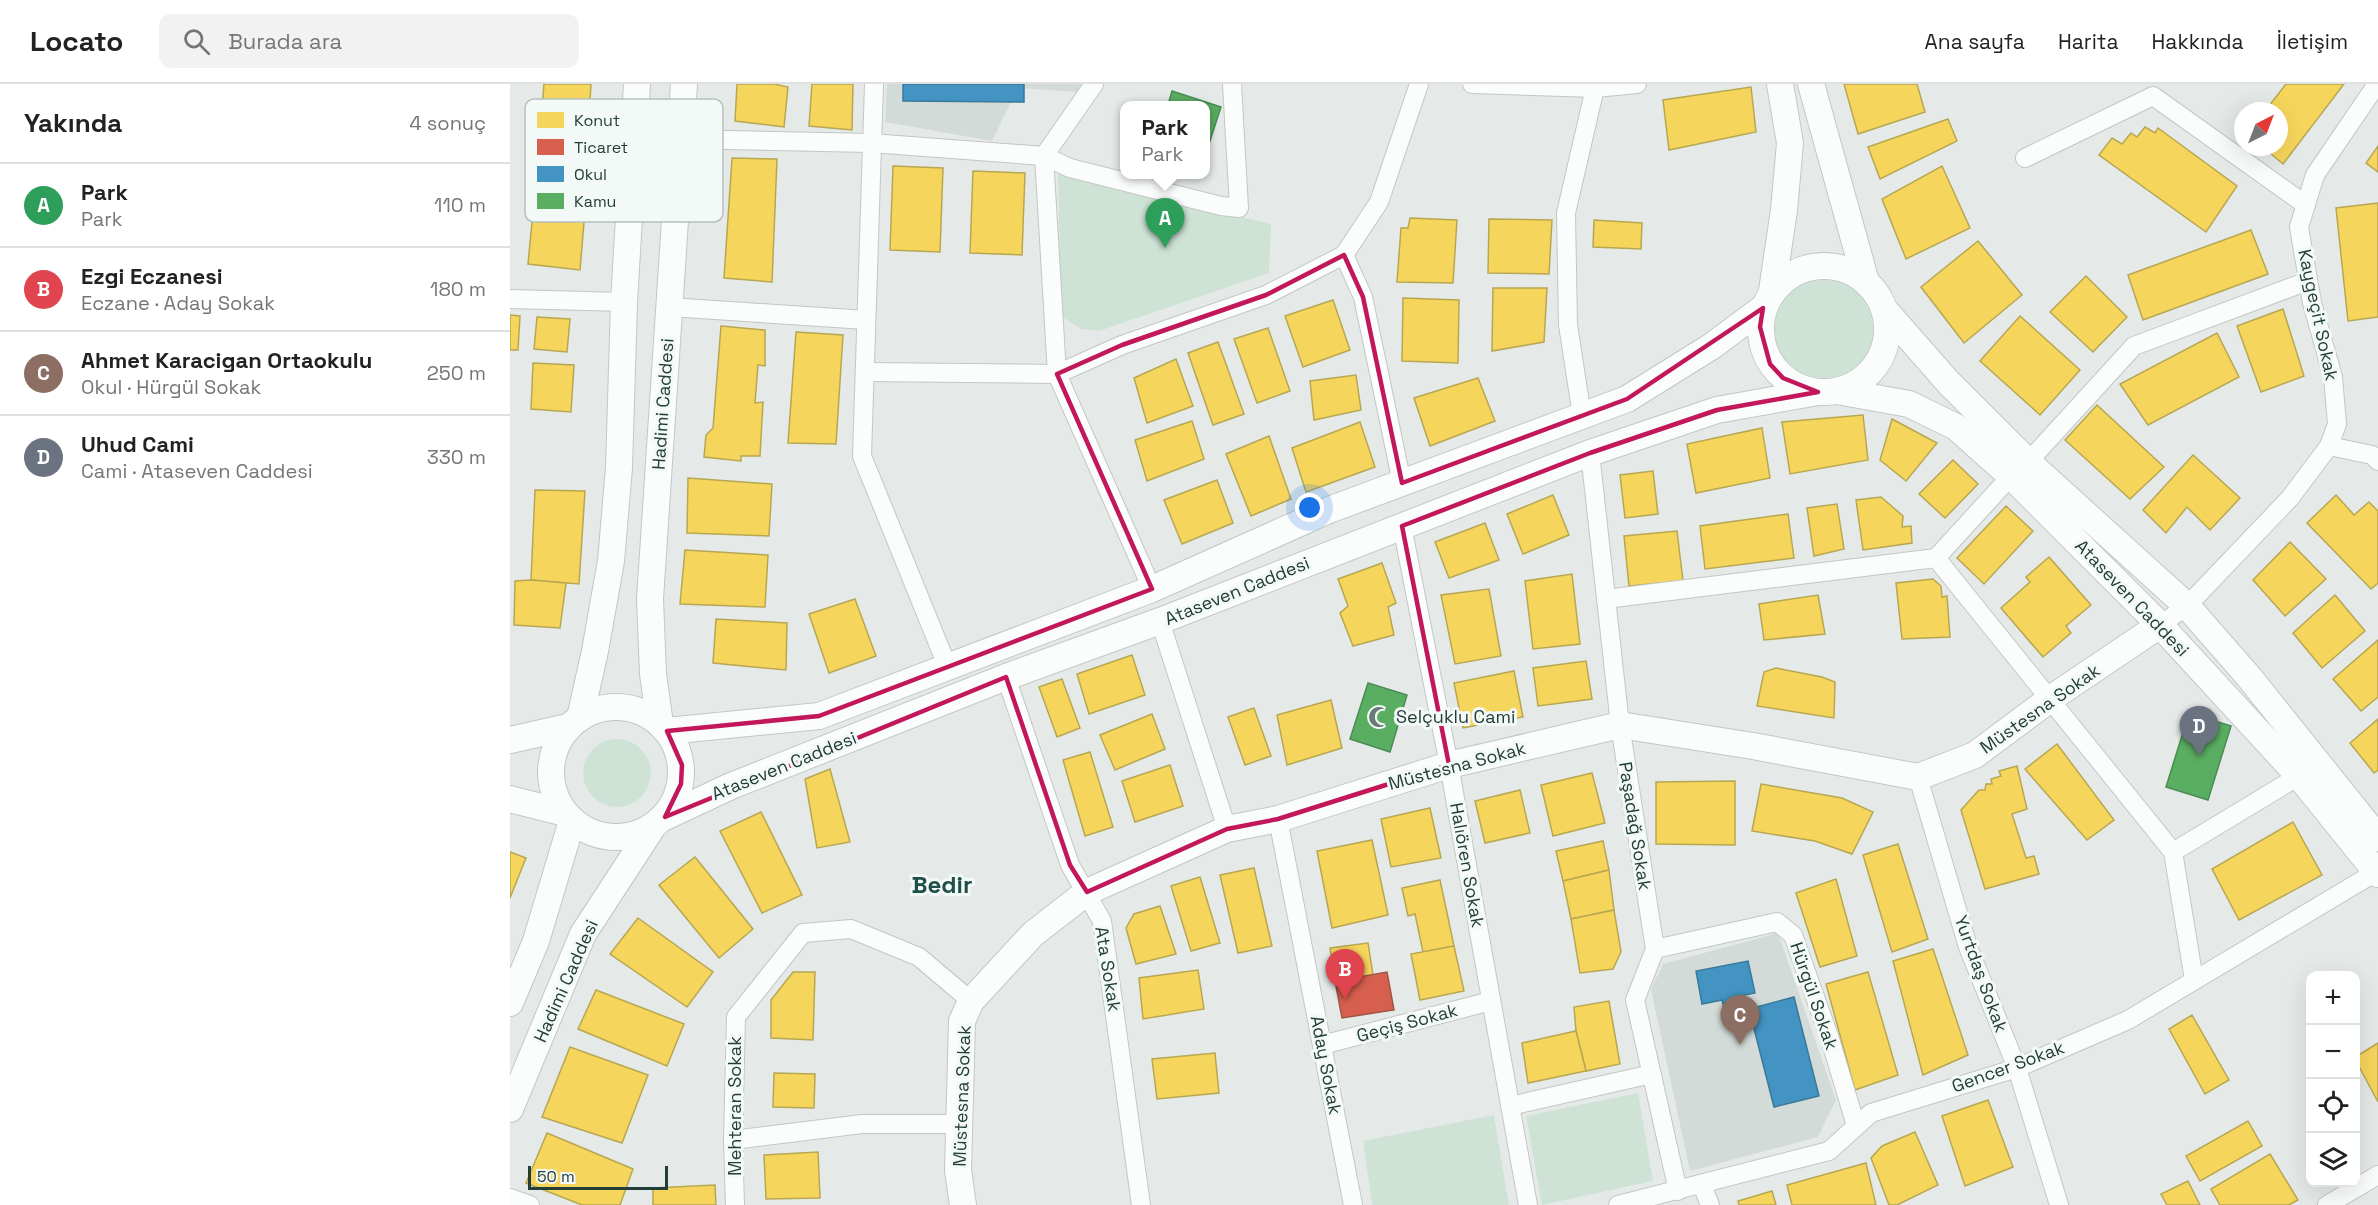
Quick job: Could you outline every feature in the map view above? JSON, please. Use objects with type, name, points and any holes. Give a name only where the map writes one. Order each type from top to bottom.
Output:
[{"type":"main road","points":[[636,99],[637,84]]},
{"type":"main road","name":"Hadimi Caddesi","points":[[683,99],[684,84]]},
{"type":"main road","points":[[664,728],[819,716],[1152,589],[1329,510],[1627,399],[1712,346],[1767,300],[1787,276],[1806,267],[1828,265],[1848,270],[1866,282],[1877,294],[1884,309],[1887,325],[1886,343],[1880,360],[1862,380],[1828,392],[1800,388],[1783,378],[1770,364],[1762,346],[1760,327],[1767,300],[1784,210],[1790,143],[1780,84]]},
{"type":"main road","points":[[1811,84],[1866,282]]},
{"type":"main road","points":[[510,1003],[536,941],[569,817],[555,796],[551,777],[552,758],[559,740],[574,723],[595,651],[611,561],[619,468],[629,222]]},
{"type":"main road","name":"Hadimi Caddesi","points":[[664,728],[653,674],[650,599],[675,222]]},
{"type":"main road","name":"Ataseven Caddesi","points":[[1884,309],[1948,382],[2019,469],[2299,776],[2377,873]]},
{"type":"main road","name":"Ataseven Caddesi","points":[[658,822],[731,786],[1006,677],[1160,621],[1590,453],[1718,410],[1828,392],[1909,404],[1956,427],[2019,469],[2187,606],[2248,677],[2378,838]]},
{"type":"main road","name":"Müstesna Sokak","points":[[963,1205],[958,1170],[962,1021],[971,1001],[1033,934],[1087,892],[1227,829],[1278,819],[1449,765],[1620,725],[1753,746],[1918,777],[1975,755],[2050,699],[2160,625]]},
{"type":"main road","points":[[510,740],[574,723],[599,709],[621,707],[642,712],[664,728],[677,747],[682,765],[681,784],[676,801],[658,822],[635,836],[613,838],[591,833],[569,817],[510,799]]},
{"type":"main road","name":"Hadimi Caddesi","points":[[510,1109],[583,934],[658,822]]},
{"type":"street","points":[[874,84],[862,456],[948,668]]},
{"type":"street","points":[[1094,84],[1044,156],[1057,374],[1152,589]]},
{"type":"street","points":[[723,140],[871,142],[1044,156],[1070,168],[1221,206],[1239,208],[1232,84]]},
{"type":"street","points":[[865,372],[1057,374],[1122,345],[1266,295],[1344,255],[1379,202],[1419,84]]},
{"type":"street","points":[[1472,84],[1595,88],[1637,84]]},
{"type":"street","name":"Kaygeçit Sokak","points":[[2329,446],[2337,424],[2333,377],[2312,303],[2299,227],[2315,176],[2377,84]]},
{"type":"street","points":[[1582,416],[1568,325],[1566,213],[1595,88]]},
{"type":"street","points":[[2025,158],[2153,96],[2306,205]]},
{"type":"street","points":[[1344,255],[1363,297],[1402,483]]},
{"type":"street","points":[[1606,599],[1936,558],[2133,346],[2308,281]]},
{"type":"street","points":[[510,299],[624,302]]},
{"type":"street","points":[[669,307],[866,320]]},
{"type":"street","points":[[2160,625],[2187,606],[2290,498],[2329,446],[2372,455],[2378,461]]},
{"type":"street","name":"Paşadağ Sokak","points":[[1590,453],[1620,725],[1655,949]]},
{"type":"street","name":"Halıören Sokak","points":[[1402,526],[1449,765],[1528,1205]]},
{"type":"street","points":[[1936,558],[2173,852],[2194,980]]},
{"type":"street","points":[[1160,621],[1227,829]]},
{"type":"street","name":"Ata Sokak","points":[[1006,677],[1070,865],[1101,921],[1142,1205]]},
{"type":"street","points":[[2173,852],[2299,776]]},
{"type":"street","name":"Yurtdaş Sokak","points":[[1918,777],[1968,947],[2017,1068],[2059,1205]]},
{"type":"street","name":"Aday Sokak","points":[[1278,819],[1353,1205]]},
{"type":"street","name":"Gencer Sokak","points":[[1618,1205],[1828,1151],[1871,1113],[2017,1068],[2128,1020],[2377,873]]},
{"type":"street","name":"Hürgül Sokak","points":[[1655,949],[1777,922],[1793,935],[1830,1039],[1856,1126]]},
{"type":"street","name":"Mehteran Sokak","points":[[735,1205],[732,1140],[736,1017],[803,933],[851,929],[919,957],[971,1001]]},
{"type":"street","points":[[1655,949],[1635,1000],[1678,1191]]},
{"type":"street","name":"Geçiş Sokak","points":[[1322,1045],[1491,1001]]},
{"type":"street","points":[[1510,1106],[1652,1074]]},
{"type":"street","points":[[732,1140],[862,1124],[958,1124]]},
{"type":"street","points":[[2327,1205],[2378,1175]]},
{"type":"street","points":[[1702,1185],[1710,1205]]},
{"type":"street","points":[[510,1198],[530,1205]]},
{"type":"highlighted area","points":[[1344,255],[1363,297],[1402,483],[1627,399],[1763,308],[1760,327],[1770,364],[1783,378],[1818,392],[1717,410],[1590,453],[1402,526],[1449,765],[1278,819],[1227,829],[1087,892],[1070,865],[1006,677],[665,817],[681,784],[682,765],[667,731],[819,716],[1152,589],[1057,374],[1122,345],[1266,295]]},
{"type":"shaded area","points":[[887,84],[1085,84],[1080,92],[1018,88],[992,141],[885,122]]},
{"type":"shaded area","points":[[1778,933],[1836,1100],[1818,1137],[1690,1171],[1651,989],[1663,964]]},
{"type":"green space","points":[[1058,173],[1271,224],[1269,273],[1099,331],[1081,329],[1061,316]]},
{"type":"green space","points":[[1824,280],[1843,284],[1858,295],[1869,310],[1873,329],[1869,348],[1858,363],[1843,374],[1824,378],[1805,374],[1790,363],[1779,348],[1775,329],[1779,310],[1790,295],[1805,284]]},
{"type":"green space","points":[[617,739],[630,742],[641,749],[648,760],[651,773],[648,786],[641,797],[630,804],[617,807],[604,804],[593,797],[586,786],[583,773],[586,760],[593,749],[604,742]]},
{"type":"green space","points":[[1638,1093],[1653,1181],[1542,1205],[1526,1116]]},
{"type":"green space","points":[[1494,1115],[1509,1205],[1372,1205],[1363,1141]]},
{"type":"building: Konut","points":[[544,84],[591,84],[590,99],[543,99]]},
{"type":"building: Konut","points":[[737,84],[774,84],[788,87],[784,127],[735,121]]},
{"type":"building: Konut","points":[[812,84],[853,84],[852,130],[809,126]]},
{"type":"building: Konut","points":[[1844,84],[1917,84],[1925,112],[1858,134]]},
{"type":"building: Konut","points":[[2286,84],[2344,84],[2283,164],[2274,156],[2288,156],[2288,102],[2272,102]]},
{"type":"building: Konut","points":[[1751,87],[1756,132],[1669,150],[1663,100]]},
{"type":"building: Konut","points":[[1948,119],[1957,141],[1880,179],[1868,147]]},
{"type":"building: Konut","points":[[2145,127],[2155,133],[2158,128],[2237,186],[2206,232],[2099,155],[2112,138],[2122,144],[2131,133],[2137,137]]},
{"type":"building: Konut","points":[[2378,146],[2378,172],[2366,163]]},
{"type":"building: Konut","points":[[732,158],[777,159],[772,282],[724,278]]},
{"type":"building: Konut","points":[[893,166],[943,168],[940,252],[890,250]]},
{"type":"building: Konut","points":[[1942,166],[1970,228],[1906,259],[1882,199]]},
{"type":"building: Konut","points":[[973,171],[1025,173],[1022,255],[970,253]]},
{"type":"building: Konut","points":[[2378,203],[2378,317],[2348,321],[2336,208]]},
{"type":"building: Konut","points":[[1410,218],[1457,220],[1453,283],[1397,282],[1401,228],[1408,228]]},
{"type":"building: Konut","points":[[1489,219],[1552,220],[1549,274],[1488,273]]},
{"type":"building: Konut","points":[[1594,220],[1642,223],[1641,249],[1593,247]]},
{"type":"building: Konut","points":[[532,222],[584,222],[580,270],[528,264]]},
{"type":"building: Konut","points":[[2251,230],[2268,274],[2143,320],[2128,275]]},
{"type":"building: Konut","points":[[1978,241],[2022,295],[1964,343],[1921,287]]},
{"type":"building: Konut","points":[[2086,276],[2127,317],[2093,352],[2050,312]]},
{"type":"building: Konut","points":[[1493,288],[1547,288],[1544,342],[1492,351]]},
{"type":"building: Konut","points":[[1403,298],[1459,300],[1458,363],[1402,361]]},
{"type":"building: Konut","points":[[1333,300],[1350,350],[1303,367],[1285,316]]},
{"type":"building: Konut","points":[[2283,309],[2304,376],[2261,392],[2237,326]]},
{"type":"building: Konut","points":[[510,315],[520,316],[518,350],[510,350]]},
{"type":"building: Konut","points":[[2020,316],[2080,370],[2040,415],[1980,361]]},
{"type":"building: Konut","points":[[537,317],[570,319],[567,352],[534,349]]},
{"type":"building: Konut","points":[[721,326],[765,330],[765,366],[758,365],[755,403],[763,402],[760,456],[741,456],[741,461],[704,457],[706,435],[713,428]]},
{"type":"building: Konut","points":[[1268,328],[1290,391],[1257,403],[1234,339]]},
{"type":"building: Konut","points":[[796,332],[843,335],[836,444],[788,443]]},
{"type":"building: Konut","points":[[2217,333],[2239,377],[2148,425],[2120,384]]},
{"type":"building: Konut","points":[[1218,342],[1244,414],[1213,425],[1188,353]]},
{"type":"building: Konut","points":[[1176,359],[1193,406],[1147,423],[1134,378]]},
{"type":"building: Konut","points":[[533,363],[574,365],[571,412],[531,409]]},
{"type":"building: Konut","points":[[1356,375],[1361,410],[1314,420],[1310,381]]},
{"type":"building: Konut","points":[[1478,378],[1495,421],[1430,446],[1414,398]]},
{"type":"building: Konut","points":[[2097,405],[2164,467],[2130,499],[2065,440]]},
{"type":"building: Konut","points":[[1863,415],[1868,460],[1790,474],[1782,422]]},
{"type":"building: Konut","points":[[1892,419],[1937,443],[1906,481],[1880,460]]},
{"type":"building: Konut","points":[[1192,421],[1204,459],[1147,481],[1135,440]]},
{"type":"building: Konut","points":[[1360,422],[1375,467],[1306,492],[1292,448]]},
{"type":"building: Konut","points":[[1762,428],[1770,478],[1696,493],[1687,444]]},
{"type":"building: Konut","points":[[1269,436],[1291,499],[1251,516],[1226,454]]},
{"type":"building: Konut","points":[[2193,455],[2240,498],[2210,530],[2187,507],[2166,533],[2143,510]]},
{"type":"building: Konut","points":[[1953,460],[1978,484],[1945,518],[1919,494]]},
{"type":"building: Konut","points":[[1653,471],[1658,514],[1625,518],[1620,475]]},
{"type":"building: Konut","points":[[688,478],[772,484],[769,536],[687,533]]},
{"type":"building: Konut","points":[[1217,480],[1233,523],[1182,544],[1164,500]]},
{"type":"building: Konut","points":[[535,490],[585,491],[579,584],[531,580]]},
{"type":"building: Konut","points":[[1553,495],[1569,535],[1523,554],[1507,514]]},
{"type":"building: Konut","points":[[2336,495],[2354,515],[2369,502],[2378,511],[2378,583],[2371,589],[2307,523]]},
{"type":"building: Konut","points":[[1881,497],[1903,516],[1902,527],[1911,526],[1912,543],[1863,550],[1856,500]]},
{"type":"building: Konut","points":[[1837,504],[1844,549],[1814,556],[1807,508]]},
{"type":"building: Konut","points":[[2006,506],[2033,531],[1984,584],[1957,558]]},
{"type":"building: Konut","points":[[1788,514],[1794,558],[1705,569],[1700,526]]},
{"type":"building: Konut","points":[[1485,523],[1499,560],[1449,578],[1435,542]]},
{"type":"building: Konut","points":[[1677,531],[1683,581],[1629,586],[1624,536]]},
{"type":"building: Konut","points":[[2290,542],[2326,579],[2285,616],[2253,580]]},
{"type":"building: Konut","points":[[685,550],[768,555],[765,607],[680,604]]},
{"type":"building: Konut","points":[[2049,557],[2091,605],[2066,626],[2071,633],[2043,657],[2001,608],[2030,582],[2026,577]]},
{"type":"building: Konut","points":[[1382,563],[1396,603],[1388,607],[1394,635],[1353,646],[1340,613],[1348,606],[1338,579]]},
{"type":"building: Konut","points":[[1572,574],[1580,644],[1533,649],[1525,581]]},
{"type":"building: Konut","points":[[1933,579],[1941,586],[1942,597],[1947,596],[1950,637],[1902,639],[1896,583]]},
{"type":"building: Konut","points":[[515,581],[566,583],[560,628],[514,625]]},
{"type":"building: Konut","points":[[1489,589],[1501,656],[1455,664],[1441,595]]},
{"type":"building: Konut","points":[[1818,595],[1825,634],[1764,640],[1759,604]]},
{"type":"building: Konut","points":[[2335,595],[2365,631],[2322,668],[2293,633]]},
{"type":"building: Konut","points":[[855,599],[876,656],[829,673],[809,614]]},
{"type":"building: Konut","points":[[716,619],[787,623],[786,670],[713,663]]},
{"type":"building: Konut","points":[[2378,640],[2378,697],[2361,711],[2333,679]]},
{"type":"building: Konut","points":[[1132,655],[1145,695],[1089,714],[1077,674]]},
{"type":"building: Konut","points":[[1586,661],[1592,699],[1538,706],[1533,668]]},
{"type":"building: Konut","points":[[1776,668],[1822,677],[1835,682],[1834,718],[1757,706],[1764,672]]},
{"type":"building: Konut","points":[[1514,671],[1523,717],[1463,728],[1454,683]]},
{"type":"building: Konut","points":[[1062,679],[1080,728],[1057,737],[1039,687]]},
{"type":"building: Konut","points":[[1331,700],[1342,748],[1287,765],[1277,715]]},
{"type":"building: Konut","points":[[1254,708],[1271,756],[1245,765],[1228,717]]},
{"type":"building: Konut","points":[[1152,714],[1165,749],[1115,770],[1100,735]]},
{"type":"building: Konut","points":[[2378,719],[2378,770],[2374,773],[2350,743]]},
{"type":"building: Konut","points":[[2057,744],[2114,820],[2087,840],[2025,769]]},
{"type":"building: Konut","points":[[1090,752],[1113,827],[1085,836],[1063,760]]},
{"type":"building: Konut","points":[[1170,765],[1183,806],[1135,822],[1122,781]]},
{"type":"building: Konut","points":[[2017,766],[2027,809],[2012,814],[2026,858],[2034,856],[2039,874],[1985,889],[1961,810],[1979,790],[1985,790],[1986,784],[1992,784],[1991,779],[2001,776],[1999,771]]},
{"type":"building: Konut","points":[[830,769],[850,842],[817,848],[805,779]]},
{"type":"building: Konut","points":[[1592,773],[1605,823],[1553,836],[1541,785]]},
{"type":"building: Konut","points":[[1735,781],[1735,845],[1656,844],[1656,782]]},
{"type":"building: Konut","points":[[1761,784],[1842,798],[1873,812],[1852,854],[1815,841],[1752,831]]},
{"type":"building: Konut","points":[[1520,790],[1530,833],[1485,843],[1475,801]]},
{"type":"building: Konut","points":[[1430,808],[1441,858],[1391,867],[1381,819]]},
{"type":"building: Konut","points":[[761,812],[802,895],[762,913],[720,831]]},
{"type":"building: Konut","points":[[2293,822],[2322,875],[2239,920],[2212,869]]},
{"type":"building: Konut","points":[[1372,840],[1388,915],[1332,928],[1317,851]]},
{"type":"building: Konut","points":[[1603,841],[1609,870],[1563,881],[1556,851]]},
{"type":"building: Konut","points":[[1898,844],[1928,939],[1892,952],[1863,855]]},
{"type":"building: Konut","points":[[510,852],[526,858],[510,898]]},
{"type":"building: Konut","points":[[695,857],[753,929],[719,958],[659,885]]},
{"type":"building: Konut","points":[[1254,868],[1272,946],[1238,953],[1220,875]]},
{"type":"building: Konut","points":[[1609,870],[1614,910],[1571,919],[1563,881]]},
{"type":"building: Konut","points":[[1200,877],[1220,943],[1191,951],[1171,886]]},
{"type":"building: Konut","points":[[1836,879],[1857,956],[1820,967],[1796,893]]},
{"type":"building: Konut","points":[[1440,880],[1454,946],[1423,952],[1415,914],[1408,916],[1402,888]]},
{"type":"building: Konut","points":[[1160,906],[1176,954],[1136,964],[1126,928],[1134,914]]},
{"type":"building: Konut","points":[[1614,910],[1621,952],[1613,969],[1580,973],[1571,919]]},
{"type":"building: Konut","points":[[638,918],[713,972],[687,1007],[610,954]]},
{"type":"building: Konut","points":[[1368,943],[1373,975],[1335,981],[1330,948]]},
{"type":"building: Konut","points":[[1454,946],[1464,991],[1420,1000],[1411,954]]},
{"type":"building: Konut","points":[[1933,949],[1968,1055],[1923,1075],[1893,961]]},
{"type":"building: Konut","points":[[1198,970],[1204,1009],[1143,1019],[1139,978]]},
{"type":"building: Konut","points":[[793,972],[815,972],[813,1040],[771,1038],[771,1000]]},
{"type":"building: Konut","points":[[1868,972],[1898,1075],[1855,1090],[1826,984]]},
{"type":"building: Konut","points":[[596,990],[684,1024],[667,1066],[578,1029]]},
{"type":"building: Konut","points":[[1609,1001],[1620,1064],[1586,1071],[1576,1031],[1574,1007]]},
{"type":"building: Konut","points":[[2192,1015],[2229,1080],[2205,1094],[2169,1029]]},
{"type":"building: Konut","points":[[1576,1031],[1586,1071],[1528,1083],[1522,1043]]},
{"type":"building: Konut","points":[[2378,1043],[2378,1102],[2360,1068],[2360,1054]]},
{"type":"building: Konut","points":[[570,1047],[648,1075],[622,1143],[542,1117]]},
{"type":"building: Konut","points":[[1215,1053],[1219,1093],[1157,1099],[1152,1059]]},
{"type":"building: Konut","points":[[774,1073],[815,1074],[814,1108],[773,1107]]},
{"type":"building: Konut","points":[[1988,1100],[2013,1167],[1965,1186],[1942,1116]]},
{"type":"building: Konut","points":[[2248,1121],[2262,1146],[2200,1181],[2186,1156]]},
{"type":"building: Konut","points":[[1915,1132],[1938,1185],[1897,1205],[1889,1205],[1871,1158],[1882,1146]]},
{"type":"building: Konut","points":[[547,1133],[633,1169],[620,1205],[582,1205],[526,1183]]},
{"type":"building: Konut","points":[[818,1152],[820,1198],[766,1199],[764,1155]]},
{"type":"building: Konut","points":[[2270,1154],[2298,1200],[2289,1205],[2220,1205],[2211,1189]]},
{"type":"building: Konut","points":[[1866,1163],[1876,1205],[1792,1205],[1787,1185]]},
{"type":"building: Konut","points":[[2188,1181],[2200,1205],[2167,1205],[2161,1194]]},
{"type":"building: Konut","points":[[715,1185],[716,1205],[653,1205],[653,1188]]},
{"type":"building: Konut","points":[[1772,1191],[1776,1205],[1739,1205],[1738,1201]]},
{"type":"building: Ticaret","points":[[1387,972],[1394,1010],[1342,1018],[1335,981]]},
{"type":"building: Okul","points":[[903,84],[1024,84],[1024,102],[903,101]]},
{"type":"building: Okul","points":[[1748,961],[1755,993],[1735,997],[1737,1006],[1724,1008],[1722,1000],[1702,1004],[1696,971]]},
{"type":"building: Okul","points":[[1794,997],[1819,1096],[1774,1107],[1749,1009]]},
{"type":"building: Kamu","points":[[1172,91],[1203,101],[1169,101]]},
{"type":"building: Kamu","points":[[1210,103],[1221,107],[1210,141]]},
{"type":"building: Kamu","name":"Selçuklu Cami","points":[[1368,683],[1407,695],[1390,752],[1350,739]]},
{"type":"building: Kamu","points":[[2189,713],[2231,726],[2208,800],[2166,787]]},
{"type":"place","name":"Park","points":[[1165,248]]},
{"type":"place","name":"Selçuklu Cami","points":[[1379,717]]},
{"type":"place","name":"Uhud Cami","points":[[2199,756]]},
{"type":"place","name":"Ezgi Eczanesi","points":[[1345,999]]},
{"type":"place","name":"Ahmet Karacigan Ortaokulu","points":[[1740,1045]]},
{"type":"district","name":"Bedir","points":[[942,885]]}]
